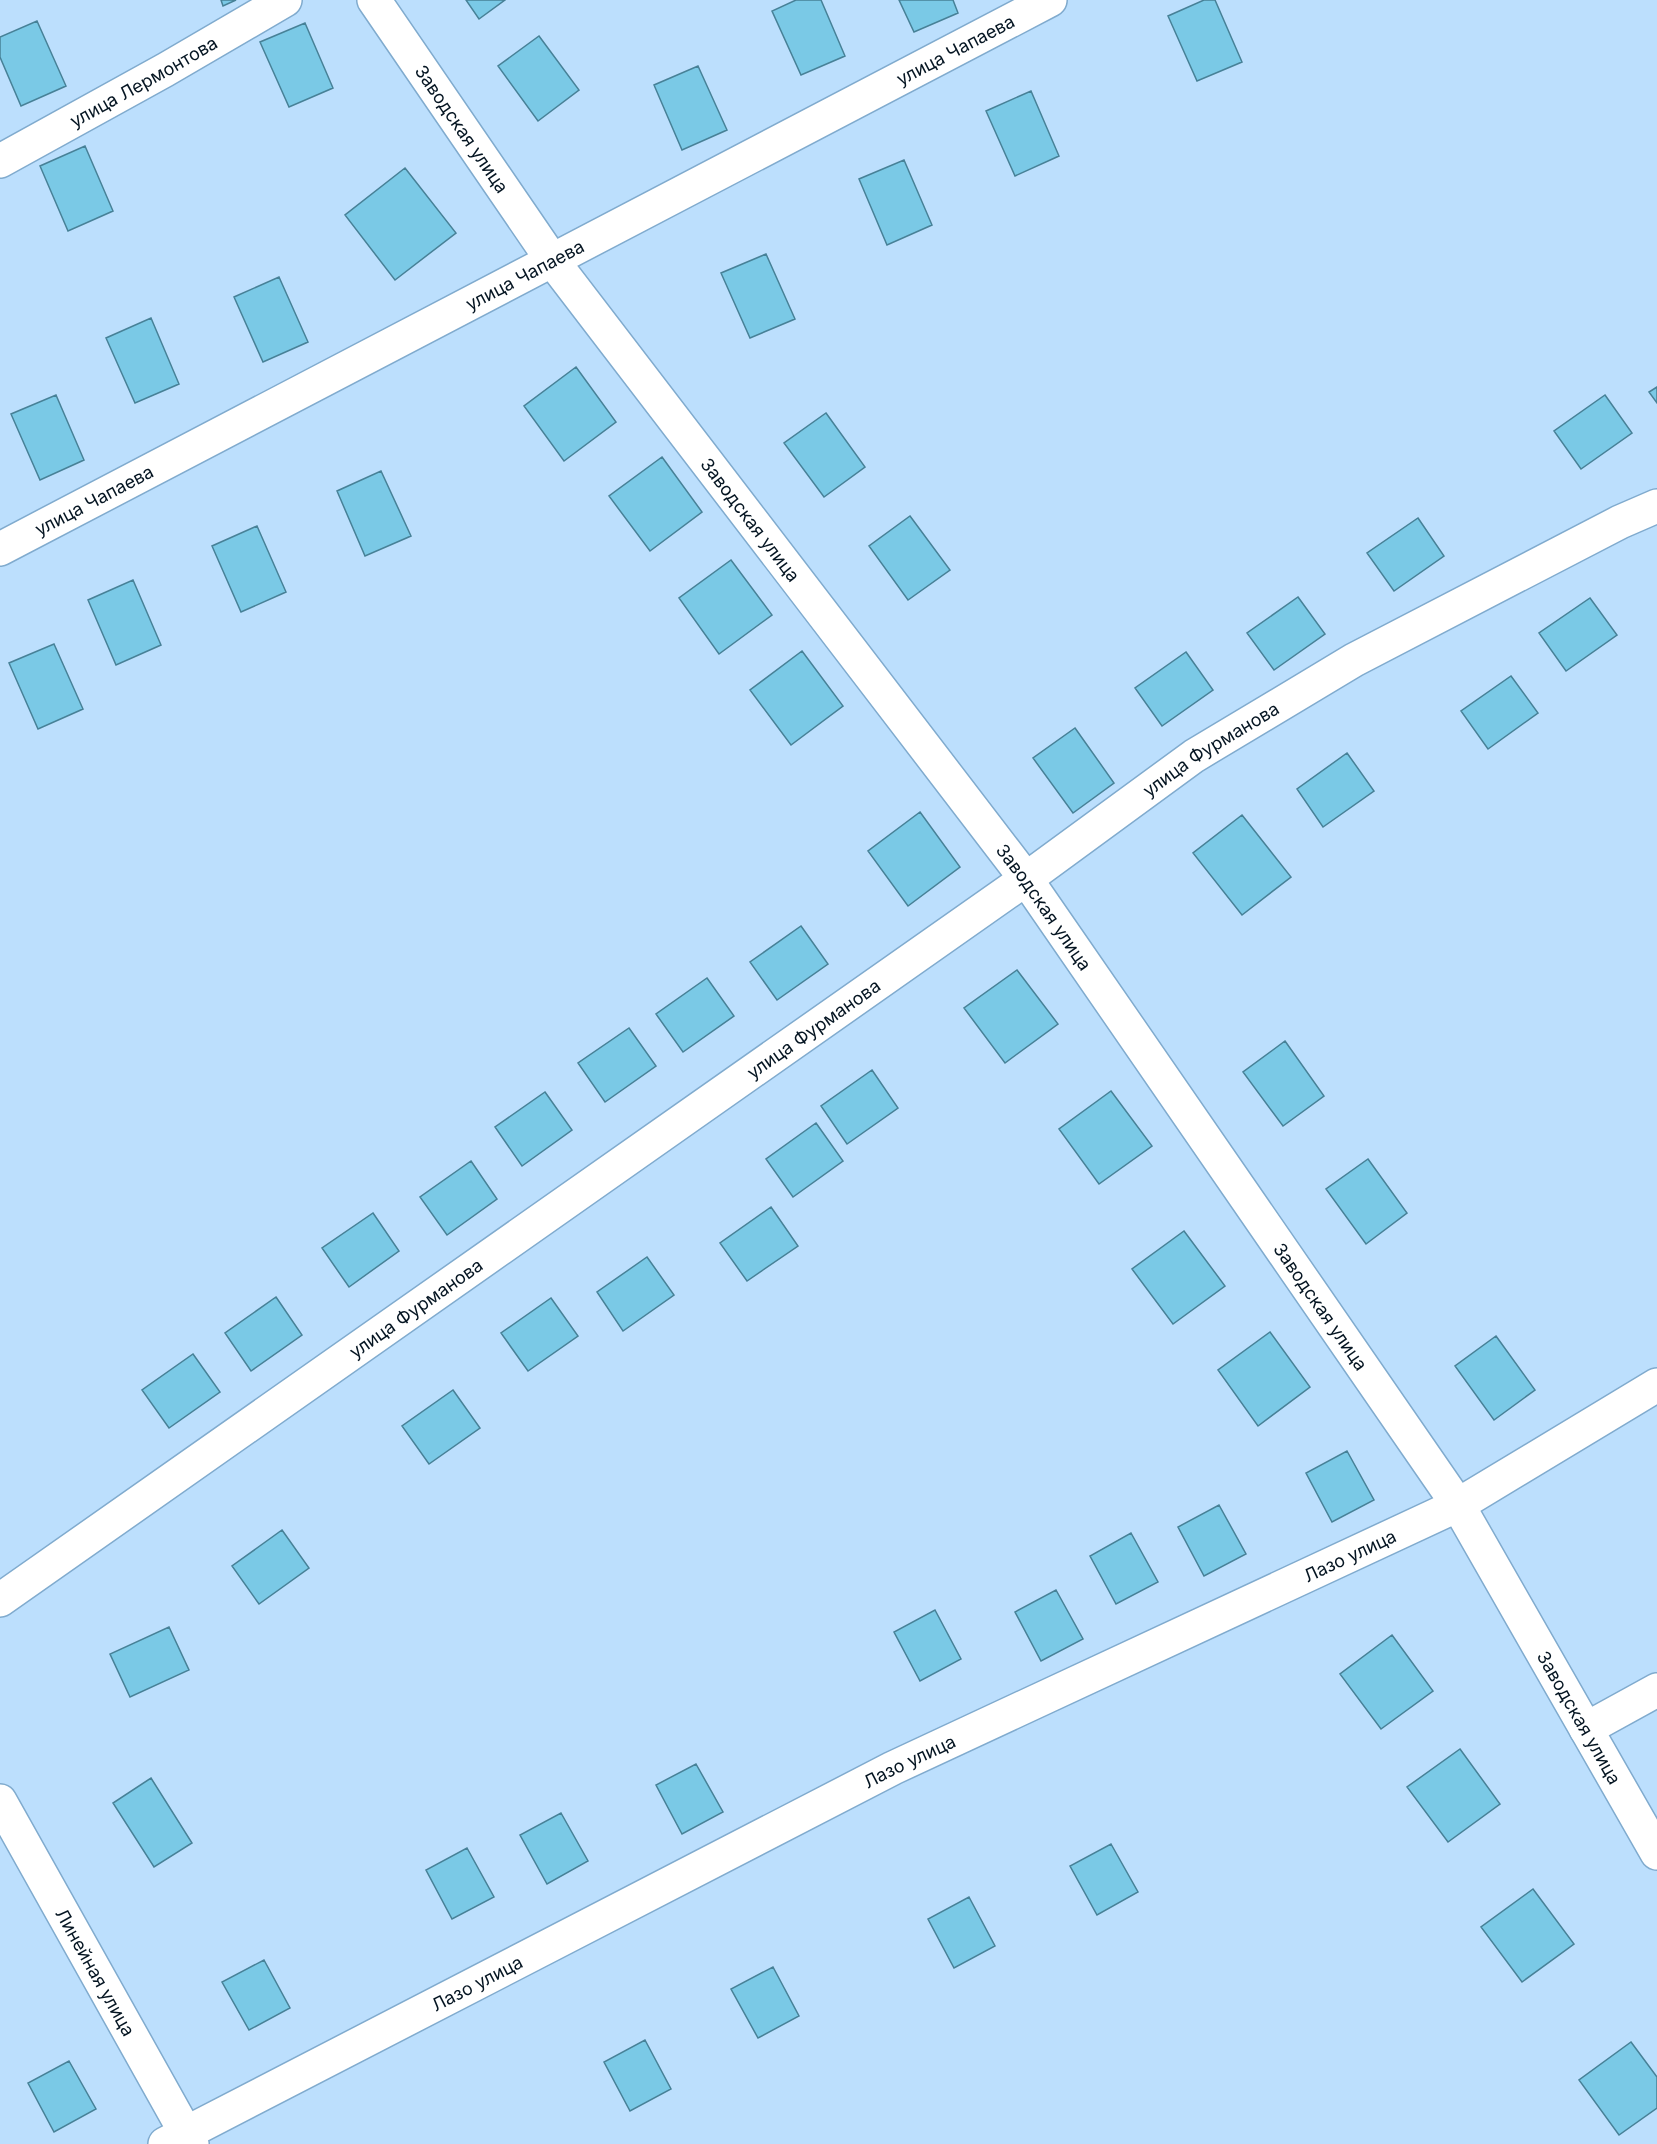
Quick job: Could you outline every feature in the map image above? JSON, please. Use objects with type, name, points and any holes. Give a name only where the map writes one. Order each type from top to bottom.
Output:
[{"type":"street","name":"улица Лермонтова","points":[[0,161],[165,70],[285,0]]},
{"type":"street","name":"Заводская улица","points":[[374,0],[552,260],[1026,879],[1458,1504],[1657,1853]]},
{"type":"street","name":"улица Чапаева","points":[[0,549],[1050,0]]},
{"type":"street","name":"улица Фурманова","points":[[0,1600],[1026,879],[1194,756],[1354,660],[1620,522],[1657,506]]},
{"type":"street","name":"Лазо улица","points":[[181,2140],[893,1768],[1458,1504],[1657,1385]]},
{"type":"street","points":[[1586,1729],[1657,1690]]},
{"type":"street","name":"Линейная улица","points":[[0,1801],[181,2140]]},
{"type":"building","points":[[221,0],[236,0],[223,6]]},
{"type":"building","points":[[466,0],[505,0],[479,19]]},
{"type":"building","points":[[796,0],[821,0],[845,56],[801,75],[772,11]]},
{"type":"building","points":[[899,0],[953,0],[958,13],[914,32]]},
{"type":"building","points":[[1204,0],[1215,0],[1242,62],[1197,81],[1168,16]]},
{"type":"building","points":[[37,21],[66,86],[21,106],[0,57],[0,37]]},
{"type":"building","points":[[305,23],[333,88],[289,107],[260,42]]},
{"type":"building","points":[[539,36],[579,90],[538,121],[498,66]]},
{"type":"building","points":[[698,66],[727,130],[682,150],[654,85]]},
{"type":"building","points":[[1031,91],[1059,156],[1015,176],[986,111]]},
{"type":"building","points":[[85,146],[113,211],[68,231],[40,166]]},
{"type":"building","points":[[904,160],[932,225],[887,245],[859,179]]},
{"type":"building","points":[[405,168],[456,233],[395,280],[345,215]]},
{"type":"building","points":[[766,254],[795,319],[750,338],[721,273]]},
{"type":"building","points":[[279,277],[308,342],[263,362],[234,297]]},
{"type":"building","points":[[151,318],[179,384],[135,403],[106,338]]},
{"type":"building","points":[[576,367],[616,422],[564,461],[524,406]]},
{"type":"building","points":[[1657,387],[1657,403],[1649,392]]},
{"type":"building","points":[[56,395],[84,460],[40,480],[11,414]]},
{"type":"building","points":[[1605,395],[1632,433],[1581,469],[1554,431]]},
{"type":"building","points":[[826,413],[865,467],[824,497],[784,443]]},
{"type":"building","points":[[662,457],[702,512],[650,551],[609,496]]},
{"type":"building","points":[[381,471],[411,536],[365,556],[337,491]]},
{"type":"building","points":[[910,516],[950,570],[908,600],[869,546]]},
{"type":"building","points":[[1418,518],[1444,556],[1394,591],[1367,553]]},
{"type":"building","points":[[257,526],[286,592],[241,612],[212,546]]},
{"type":"building","points":[[731,560],[772,615],[719,654],[679,598]]},
{"type":"building","points":[[133,580],[161,645],[116,665],[88,600]]},
{"type":"building","points":[[1298,597],[1325,634],[1274,670],[1247,633]]},
{"type":"building","points":[[1590,598],[1617,635],[1566,671],[1539,633]]},
{"type":"building","points":[[54,644],[83,709],[38,729],[9,663]]},
{"type":"building","points":[[802,651],[843,706],[791,745],[750,690]]},
{"type":"building","points":[[1186,652],[1213,690],[1162,726],[1135,688]]},
{"type":"building","points":[[1511,676],[1538,713],[1488,749],[1461,711]]},
{"type":"building","points":[[1075,728],[1114,783],[1073,813],[1033,758]]},
{"type":"building","points":[[1347,753],[1374,791],[1323,827],[1297,789]]},
{"type":"building","points":[[920,812],[960,867],[908,906],[868,851]]},
{"type":"building","points":[[1242,815],[1291,877],[1242,915],[1193,853]]},
{"type":"building","points":[[801,926],[828,964],[777,1000],[750,962]]},
{"type":"building","points":[[1017,970],[1058,1024],[1005,1063],[964,1008]]},
{"type":"building","points":[[707,978],[734,1016],[683,1052],[656,1014]]},
{"type":"building","points":[[629,1028],[656,1066],[605,1102],[578,1063]]},
{"type":"building","points":[[1285,1041],[1324,1096],[1283,1126],[1243,1072]]},
{"type":"building","points":[[872,1070],[898,1108],[847,1144],[821,1106]]},
{"type":"building","points":[[1111,1091],[1152,1146],[1099,1184],[1059,1129]]},
{"type":"building","points":[[545,1092],[572,1130],[522,1166],[495,1127]]},
{"type":"building","points":[[816,1123],[843,1161],[793,1197],[766,1159]]},
{"type":"building","points":[[1368,1159],[1407,1213],[1366,1244],[1326,1189]]},
{"type":"building","points":[[471,1161],[497,1199],[447,1235],[420,1197]]},
{"type":"building","points":[[771,1207],[798,1246],[747,1281],[720,1243]]},
{"type":"building","points":[[373,1213],[399,1251],[349,1287],[322,1248]]},
{"type":"building","points":[[1184,1231],[1225,1286],[1173,1324],[1132,1269]]},
{"type":"building","points":[[647,1257],[674,1295],[623,1331],[597,1292]]},
{"type":"building","points":[[276,1297],[302,1335],[251,1371],[225,1333]]},
{"type":"building","points":[[551,1298],[578,1336],[528,1371],[501,1333]]},
{"type":"building","points":[[1270,1332],[1310,1387],[1258,1426],[1218,1370]]},
{"type":"building","points":[[1496,1336],[1535,1390],[1494,1420],[1455,1366]]},
{"type":"building","points":[[193,1354],[220,1392],[169,1428],[142,1390]]},
{"type":"building","points":[[453,1390],[480,1428],[429,1464],[402,1426]]},
{"type":"building","points":[[1347,1451],[1374,1500],[1332,1522],[1306,1473]]},
{"type":"building","points":[[1219,1505],[1246,1554],[1204,1576],[1178,1527]]},
{"type":"building","points":[[282,1530],[309,1568],[259,1604],[232,1566]]},
{"type":"building","points":[[1131,1533],[1158,1582],[1116,1604],[1090,1556]]},
{"type":"building","points":[[1056,1590],[1083,1639],[1041,1661],[1015,1612]]},
{"type":"building","points":[[935,1610],[961,1659],[920,1681],[894,1632]]},
{"type":"building","points":[[169,1627],[189,1670],[130,1697],[110,1654]]},
{"type":"building","points":[[1392,1635],[1433,1691],[1381,1729],[1340,1674]]},
{"type":"building","points":[[1460,1749],[1500,1804],[1448,1842],[1407,1787]]},
{"type":"building","points":[[696,1764],[723,1812],[682,1834],[656,1785]]},
{"type":"building","points":[[151,1778],[192,1843],[154,1867],[113,1803]]},
{"type":"building","points":[[561,1813],[588,1861],[547,1884],[520,1835]]},
{"type":"building","points":[[1111,1844],[1138,1892],[1097,1915],[1070,1866]]},
{"type":"building","points":[[467,1848],[494,1897],[452,1919],[426,1870]]},
{"type":"building","points":[[1533,1889],[1574,1944],[1522,1982],[1481,1927]]},
{"type":"building","points":[[969,1897],[995,1946],[954,1968],[928,1919]]},
{"type":"building","points":[[264,1960],[290,2008],[249,2030],[222,1982]]},
{"type":"building","points":[[773,1967],[799,2016],[758,2038],[731,1989]]},
{"type":"building","points":[[645,2040],[671,2089],[630,2111],[604,2062]]},
{"type":"building","points":[[1631,2042],[1657,2077],[1657,2108],[1619,2135],[1579,2080]]},
{"type":"building","points":[[69,2061],[96,2109],[54,2132],[28,2083]]}]
